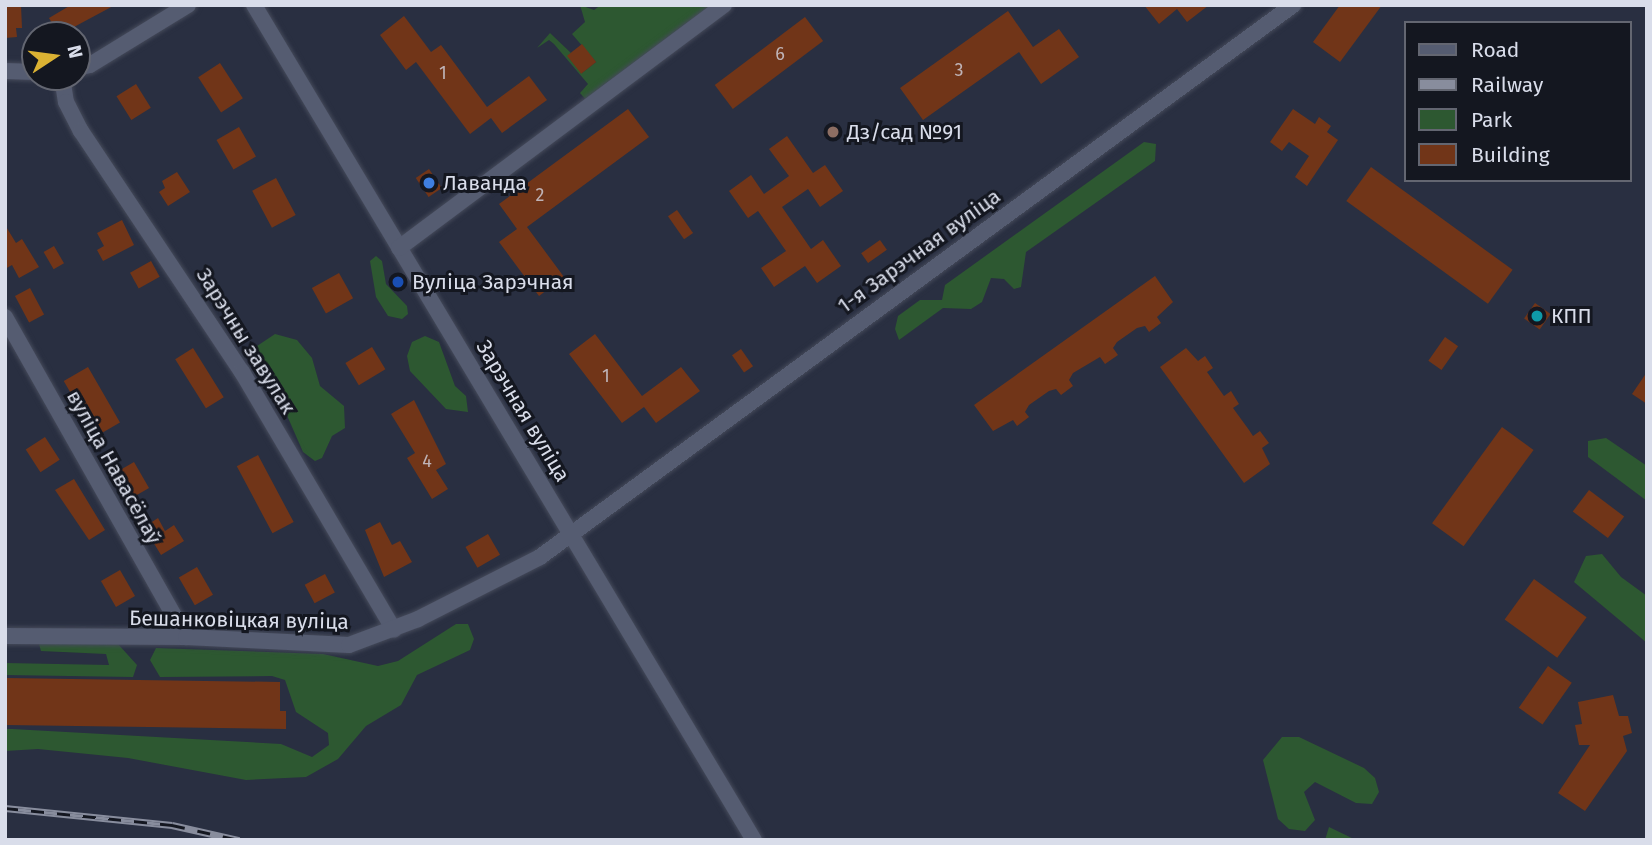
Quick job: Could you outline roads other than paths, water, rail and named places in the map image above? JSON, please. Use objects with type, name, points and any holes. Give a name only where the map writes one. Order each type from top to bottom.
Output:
[{"type":"street","points":[[91,64],[188,5]]},
{"type":"street","name":"Зарэчная вуліца","points":[[254,5],[754,840]]},
{"type":"street","points":[[400,248],[724,5]]},
{"type":"street","name":"1-я Зарэчная вуліца","points":[[572,534],[1293,5]]},
{"type":"street","name":"Зарэчны завулак","points":[[64,91],[65,102],[80,131],[242,372],[394,631]]},
{"type":"street","name":"вуліца Навасёлаў","points":[[5,317],[186,637]]},
{"type":"street","name":"Бешанковіцкая вуліца","points":[[5,636],[186,637],[349,645],[394,631],[540,557],[572,534]]},
{"type":"railway","points":[[5,808],[172,825],[239,840]]},
{"type":"place","name":"Дз/сад №91","points":[[833,132]]},
{"type":"place","name":"Лаванда","points":[[429,183]]},
{"type":"place","name":"Вуліца Зарэчная","points":[[398,282]]},
{"type":"place","name":"КПП","points":[[1537,316]]}]
